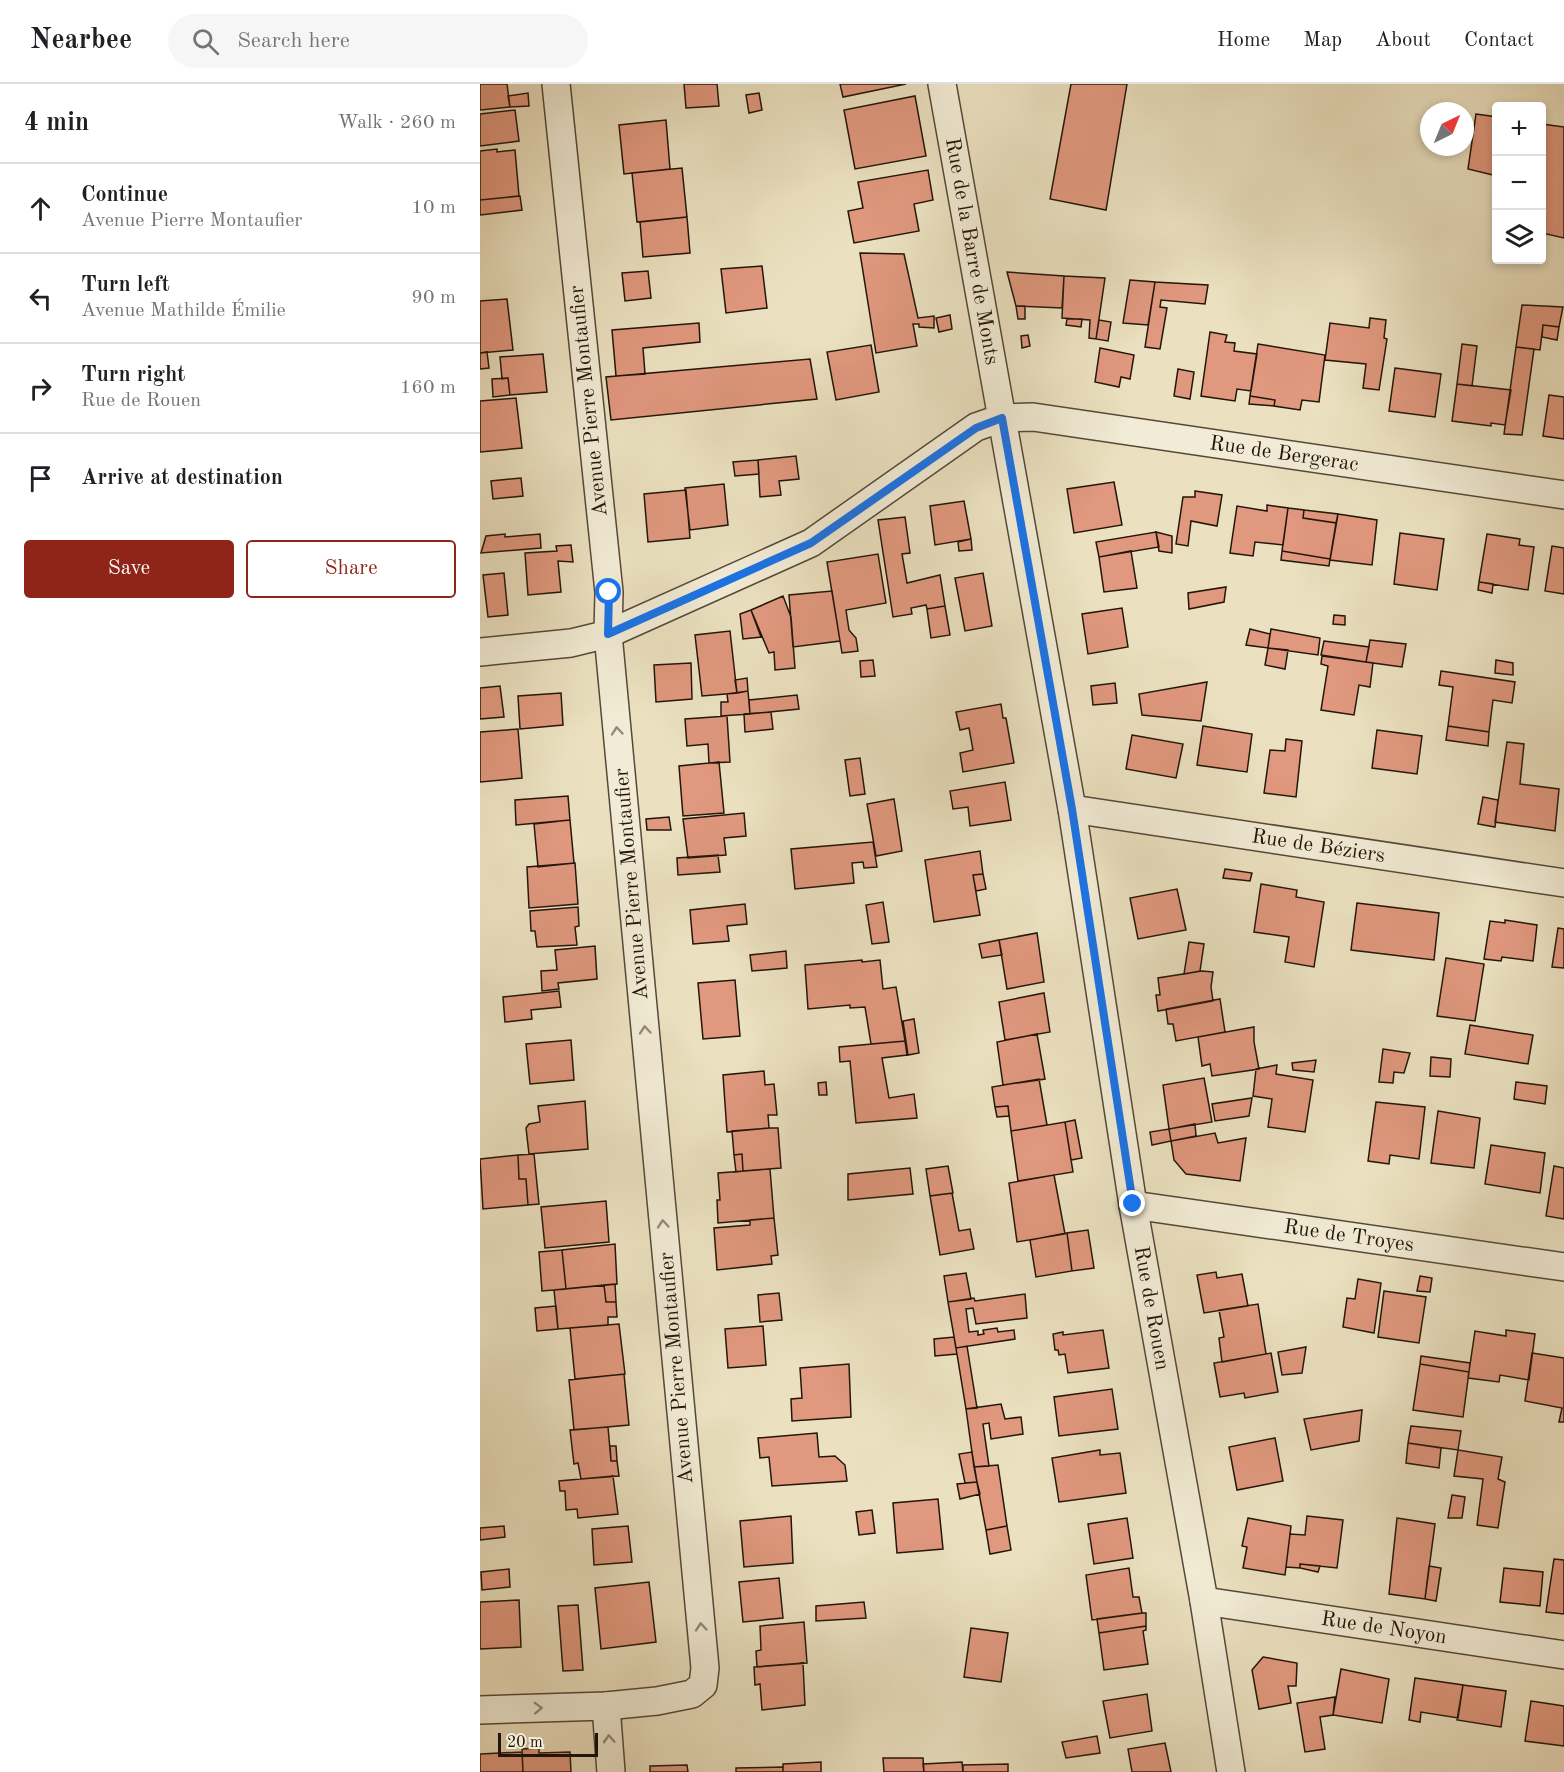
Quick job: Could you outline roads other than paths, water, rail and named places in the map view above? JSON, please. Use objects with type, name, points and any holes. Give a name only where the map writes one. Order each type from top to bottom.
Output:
[{"type":"street","name":"Avenue Pierre Montaufier","points":[[556,84],[609,592],[608,634],[704,1656],[703,1685],[692,1694],[657,1701],[606,1706]]},
{"type":"street","name":"Rue de la Barre de Monts","points":[[942,84],[1002,418]]},
{"type":"street","name":"Rue de Bergerac","points":[[1002,418],[1033,417],[1564,495]]},
{"type":"street","points":[[480,652],[571,643],[608,634],[811,543],[976,428],[1002,418]]},
{"type":"street","name":"Rue de Rouen","points":[[1002,418],[1072,809],[1133,1204],[1204,1600],[1231,1772]]},
{"type":"street","name":"Rue de Béziers","points":[[1072,809],[1564,883]]},
{"type":"street","name":"Rue de Troyes","points":[[1133,1204],[1564,1267]]},
{"type":"street","name":"Rue de Noyon","points":[[1204,1600],[1564,1655]]},
{"type":"street","points":[[480,1710],[606,1706],[611,1772]]}]
